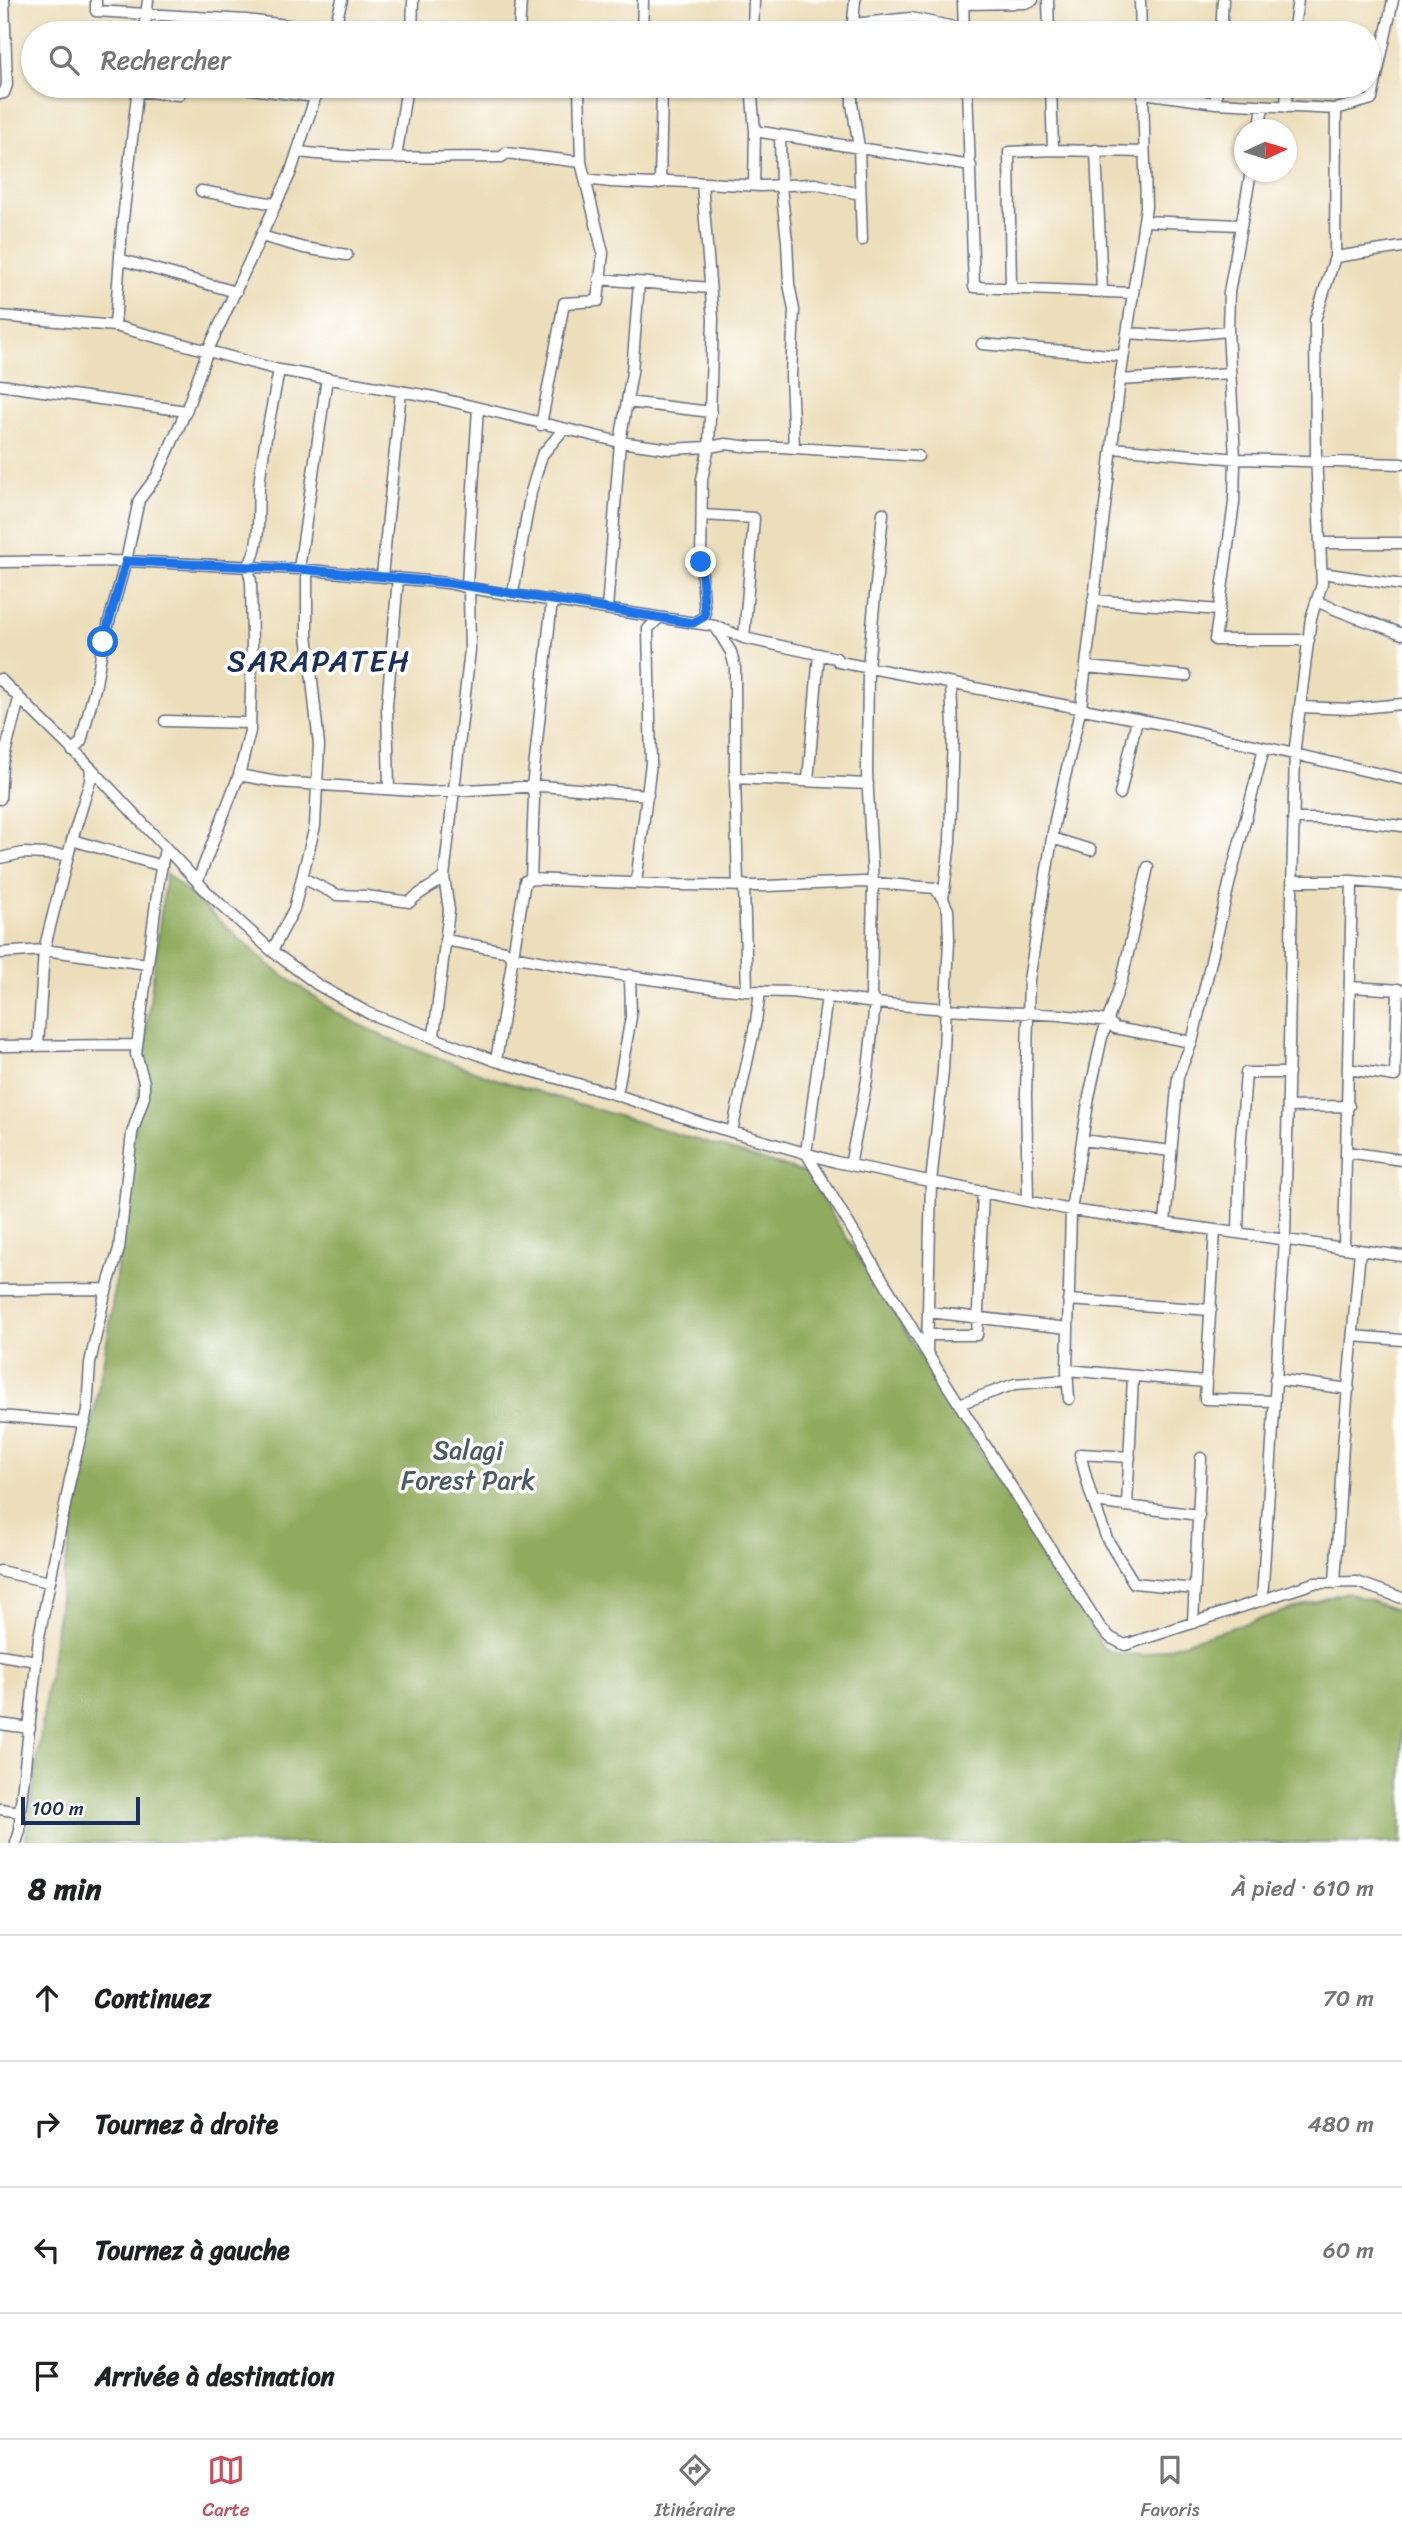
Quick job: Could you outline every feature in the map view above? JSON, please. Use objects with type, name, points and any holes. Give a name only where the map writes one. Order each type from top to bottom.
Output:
[{"type":"street","points":[[0,93],[4,93],[7,85],[4,0]]},
{"type":"street","points":[[96,0],[96,11],[253,21]]},
{"type":"street","points":[[145,21],[148,0]]},
{"type":"street","points":[[336,21],[342,0]]},
{"type":"street","points":[[412,21],[413,0]]},
{"type":"street","points":[[520,21],[521,0]]},
{"type":"street","points":[[642,21],[643,0]]},
{"type":"street","points":[[753,21],[754,0]]},
{"type":"street","points":[[853,21],[855,0]]},
{"type":"street","points":[[964,21],[963,2],[1025,3],[1033,0]]},
{"type":"street","points":[[1048,0],[1049,21]]},
{"type":"street","points":[[1140,0],[1141,21]]},
{"type":"street","points":[[1222,21],[1223,0]]},
{"type":"street","points":[[1294,21],[1297,0]]},
{"type":"street","points":[[1381,57],[1393,0]]},
{"type":"street","points":[[893,21],[911,18],[923,21]]},
{"type":"street","points":[[116,326],[122,228],[137,98]]},
{"type":"street","points":[[72,751],[81,741],[139,500],[158,476],[208,350],[299,152],[316,98]]},
{"type":"street","points":[[396,158],[405,98]]},
{"type":"street","points":[[541,425],[564,303],[598,301],[603,253],[581,162],[579,98]]},
{"type":"street","points":[[660,182],[663,149],[662,98]]},
{"type":"street","points":[[752,98],[755,131],[754,185]]},
{"type":"street","points":[[852,98],[859,147],[862,240]]},
{"type":"street","points":[[968,98],[974,287],[1133,293]]},
{"type":"street","points":[[1051,98],[1053,150]]},
{"type":"street","points":[[1028,1201],[1026,1094],[1029,980],[1052,838],[1081,707],[1123,356],[1146,207],[1143,98]]},
{"type":"street","points":[[1190,98],[1263,107],[1336,109],[1372,98]]},
{"type":"street","points":[[1216,98],[1216,103]]},
{"type":"street","points":[[1286,98],[1286,107]]},
{"type":"street","points":[[1261,119],[1263,107]]},
{"type":"street","points":[[1262,1601],[1285,1239],[1295,755],[1309,639],[1322,584],[1315,320],[1335,257],[1336,109]]},
{"type":"street","points":[[755,131],[971,166]]},
{"type":"street","points":[[780,135],[781,187],[789,284],[794,310],[791,376],[794,448]]},
{"type":"street","points":[[1096,150],[1102,292]]},
{"type":"street","points":[[299,152],[396,158],[502,157],[506,153],[581,162]]},
{"type":"street","points":[[1011,289],[1009,152],[1144,152]]},
{"type":"street","points":[[585,178],[611,182],[781,187],[815,184],[860,194]]},
{"type":"street","points":[[1249,182],[1229,292],[1234,503],[1215,640],[1309,639]]},
{"type":"street","points":[[693,623],[705,616],[701,562],[702,479],[709,447],[713,319],[702,183]]},
{"type":"street","points":[[201,191],[275,204]]},
{"type":"street","points":[[1144,221],[1240,225]]},
{"type":"street","points":[[261,236],[304,248],[347,255]]},
{"type":"street","points":[[1335,257],[1402,247]]},
{"type":"street","points":[[122,260],[236,292]]},
{"type":"street","points":[[599,279],[710,288]]},
{"type":"street","points":[[607,609],[620,442],[632,372],[639,283]]},
{"type":"street","points":[[0,316],[116,326],[279,370],[401,391],[620,442],[670,449],[726,444],[918,456]]},
{"type":"street","points":[[1127,333],[1175,336],[1228,331]]},
{"type":"street","points":[[982,344],[1123,356]]},
{"type":"street","points":[[198,880],[239,775],[250,723],[251,582],[248,567],[254,558],[259,488],[279,370]]},
{"type":"street","points":[[1120,380],[1230,373]]},
{"type":"street","points":[[272,951],[294,909],[316,826],[319,746],[303,570],[327,378]]},
{"type":"street","points":[[0,385],[186,411]]},
{"type":"street","points":[[382,576],[401,391]]},
{"type":"street","points":[[627,402],[711,412]]},
{"type":"street","points":[[434,1036],[449,910],[444,877],[470,650],[467,584],[478,408]]},
{"type":"street","points":[[513,593],[531,492],[542,454],[563,430]]},
{"type":"street","points":[[1113,448],[1235,458],[1402,464]]},
{"type":"street","points":[[850,1165],[867,1080],[874,1003],[871,996],[873,883],[868,784],[868,667],[883,513]]},
{"type":"street","points":[[702,515],[754,518],[744,638]]},
{"type":"street","points":[[1321,543],[1402,543]]},
{"type":"street","points":[[0,562],[126,561],[303,570],[449,583],[716,626],[744,638],[868,667],[1081,707],[1402,779]]},
{"type":"street","points":[[1322,573],[1402,585]]},
{"type":"street","points":[[388,789],[387,705],[398,578]]},
{"type":"street","points":[[531,879],[532,788],[552,600]]},
{"type":"street","points":[[1093,600],[1219,610]]},
{"type":"street","points":[[1317,601],[1339,613],[1366,619],[1402,634]]},
{"type":"street","points":[[636,883],[648,795],[651,722],[648,629],[659,618]]},
{"type":"street","points":[[716,626],[731,652],[735,668],[734,778],[747,991]]},
{"type":"street","points":[[808,780],[818,654]]},
{"type":"street","points":[[1086,667],[1186,676]]},
{"type":"street","points":[[0,679],[91,768],[207,892],[272,951],[355,1008],[496,1061],[850,1165],[1071,1210],[1402,1256]]},
{"type":"street","points":[[943,899],[950,842],[953,727],[951,684]]},
{"type":"street","points":[[0,799],[2,765],[19,699]]},
{"type":"street","points":[[1300,707],[1350,709],[1402,704]]},
{"type":"street","points":[[1120,794],[1137,719]]},
{"type":"street","points":[[165,721],[250,723]]},
{"type":"street","points":[[1165,1223],[1178,1076],[1192,1042],[1264,748]]},
{"type":"street","points":[[37,1046],[44,950],[67,855],[90,781],[91,768]]},
{"type":"street","points":[[239,775],[277,782],[430,792],[542,786],[648,795]]},
{"type":"street","points":[[734,778],[868,784]]},
{"type":"street","points":[[1293,819],[1343,819],[1402,826]]},
{"type":"street","points":[[1052,838],[1091,850]]},
{"type":"street","points":[[72,840],[162,866]]},
{"type":"street","points":[[16,1843],[20,1831],[37,1661],[49,1582],[85,1423],[90,1363],[106,1289],[119,1249],[132,1133],[144,1097],[144,1082],[136,1054],[165,849]]},
{"type":"street","points":[[0,858],[23,853],[67,855]]},
{"type":"street","points":[[1069,1399],[1067,1375],[1071,1210],[1094,1073],[1128,956],[1148,867]]},
{"type":"street","points":[[303,878],[337,895],[410,902],[418,893],[432,888],[444,877]]},
{"type":"street","points":[[496,1061],[525,881],[531,879],[741,885],[873,883],[935,888],[948,909],[943,1071],[931,1182],[927,1353]]},
{"type":"street","points":[[1292,881],[1352,881],[1402,885]]},
{"type":"street","points":[[1344,1248],[1352,881]]},
{"type":"street","points":[[445,940],[592,971],[747,991],[792,992],[874,1003],[1061,1015],[1108,1021],[1115,1028],[1192,1042]]},
{"type":"street","points":[[0,953],[44,950],[147,964]]},
{"type":"street","points":[[617,1095],[631,1017],[630,975]]},
{"type":"street","points":[[1348,1069],[1395,1076],[1400,990],[1350,987]]},
{"type":"street","points":[[732,1132],[757,1021],[760,992]]},
{"type":"street","points":[[827,996],[806,1153],[927,1353],[1100,1628],[1125,1645],[1314,1583],[1357,1582],[1402,1598]]},
{"type":"street","points":[[0,1046],[137,1045]]},
{"type":"street","points":[[1238,1233],[1246,1073],[1289,1073]]},
{"type":"street","points":[[1288,1107],[1349,1105]]},
{"type":"street","points":[[1082,1140],[1171,1151]]},
{"type":"street","points":[[1347,1152],[1402,1160]]},
{"type":"street","points":[[928,1335],[976,1335],[979,1317],[982,1191]]},
{"type":"street","points":[[1215,1230],[1205,1399],[1274,1401]]},
{"type":"street","points":[[1335,1583],[1343,1446],[1360,1250]]},
{"type":"street","points":[[0,1290],[106,1289]]},
{"type":"street","points":[[1068,1300],[1211,1310]]},
{"type":"street","points":[[929,1312],[1068,1328]]},
{"type":"street","points":[[1353,1336],[1402,1340]]},
{"type":"street","points":[[959,1404],[1014,1384],[1067,1375],[1133,1376],[1205,1382]]},
{"type":"street","points":[[1127,1506],[1133,1376]]},
{"type":"street","points":[[1275,1379],[1349,1389]]},
{"type":"street","points":[[0,1416],[85,1423]]},
{"type":"street","points":[[1130,1457],[1080,1454],[1107,1539],[1134,1583],[1195,1590]]},
{"type":"street","points":[[1193,1623],[1201,1458]]},
{"type":"street","points":[[1094,1502],[1199,1514]]},
{"type":"street","points":[[0,1571],[49,1582]]},
{"type":"street","points":[[0,1655],[37,1661]]},
{"type":"street","points":[[0,1724],[30,1728]]},
{"type":"street","points":[[0,1809],[20,1812]]},
{"type":"green space","name":"Salagi Forest Park","points":[[166,873],[273,968],[337,1013],[386,1038],[493,1078],[806,1173],[1104,1649],[1119,1654],[1144,1655],[1346,1592],[1402,1612],[1402,1843],[25,1843],[62,1585],[109,1331]]},
{"type":"district","name":"SARAPATEH","points":[[319,661]]},
{"type":"route","points":[[103,642],[126,561],[299,569],[307,572],[449,583],[693,623],[705,616],[701,562]]}]
